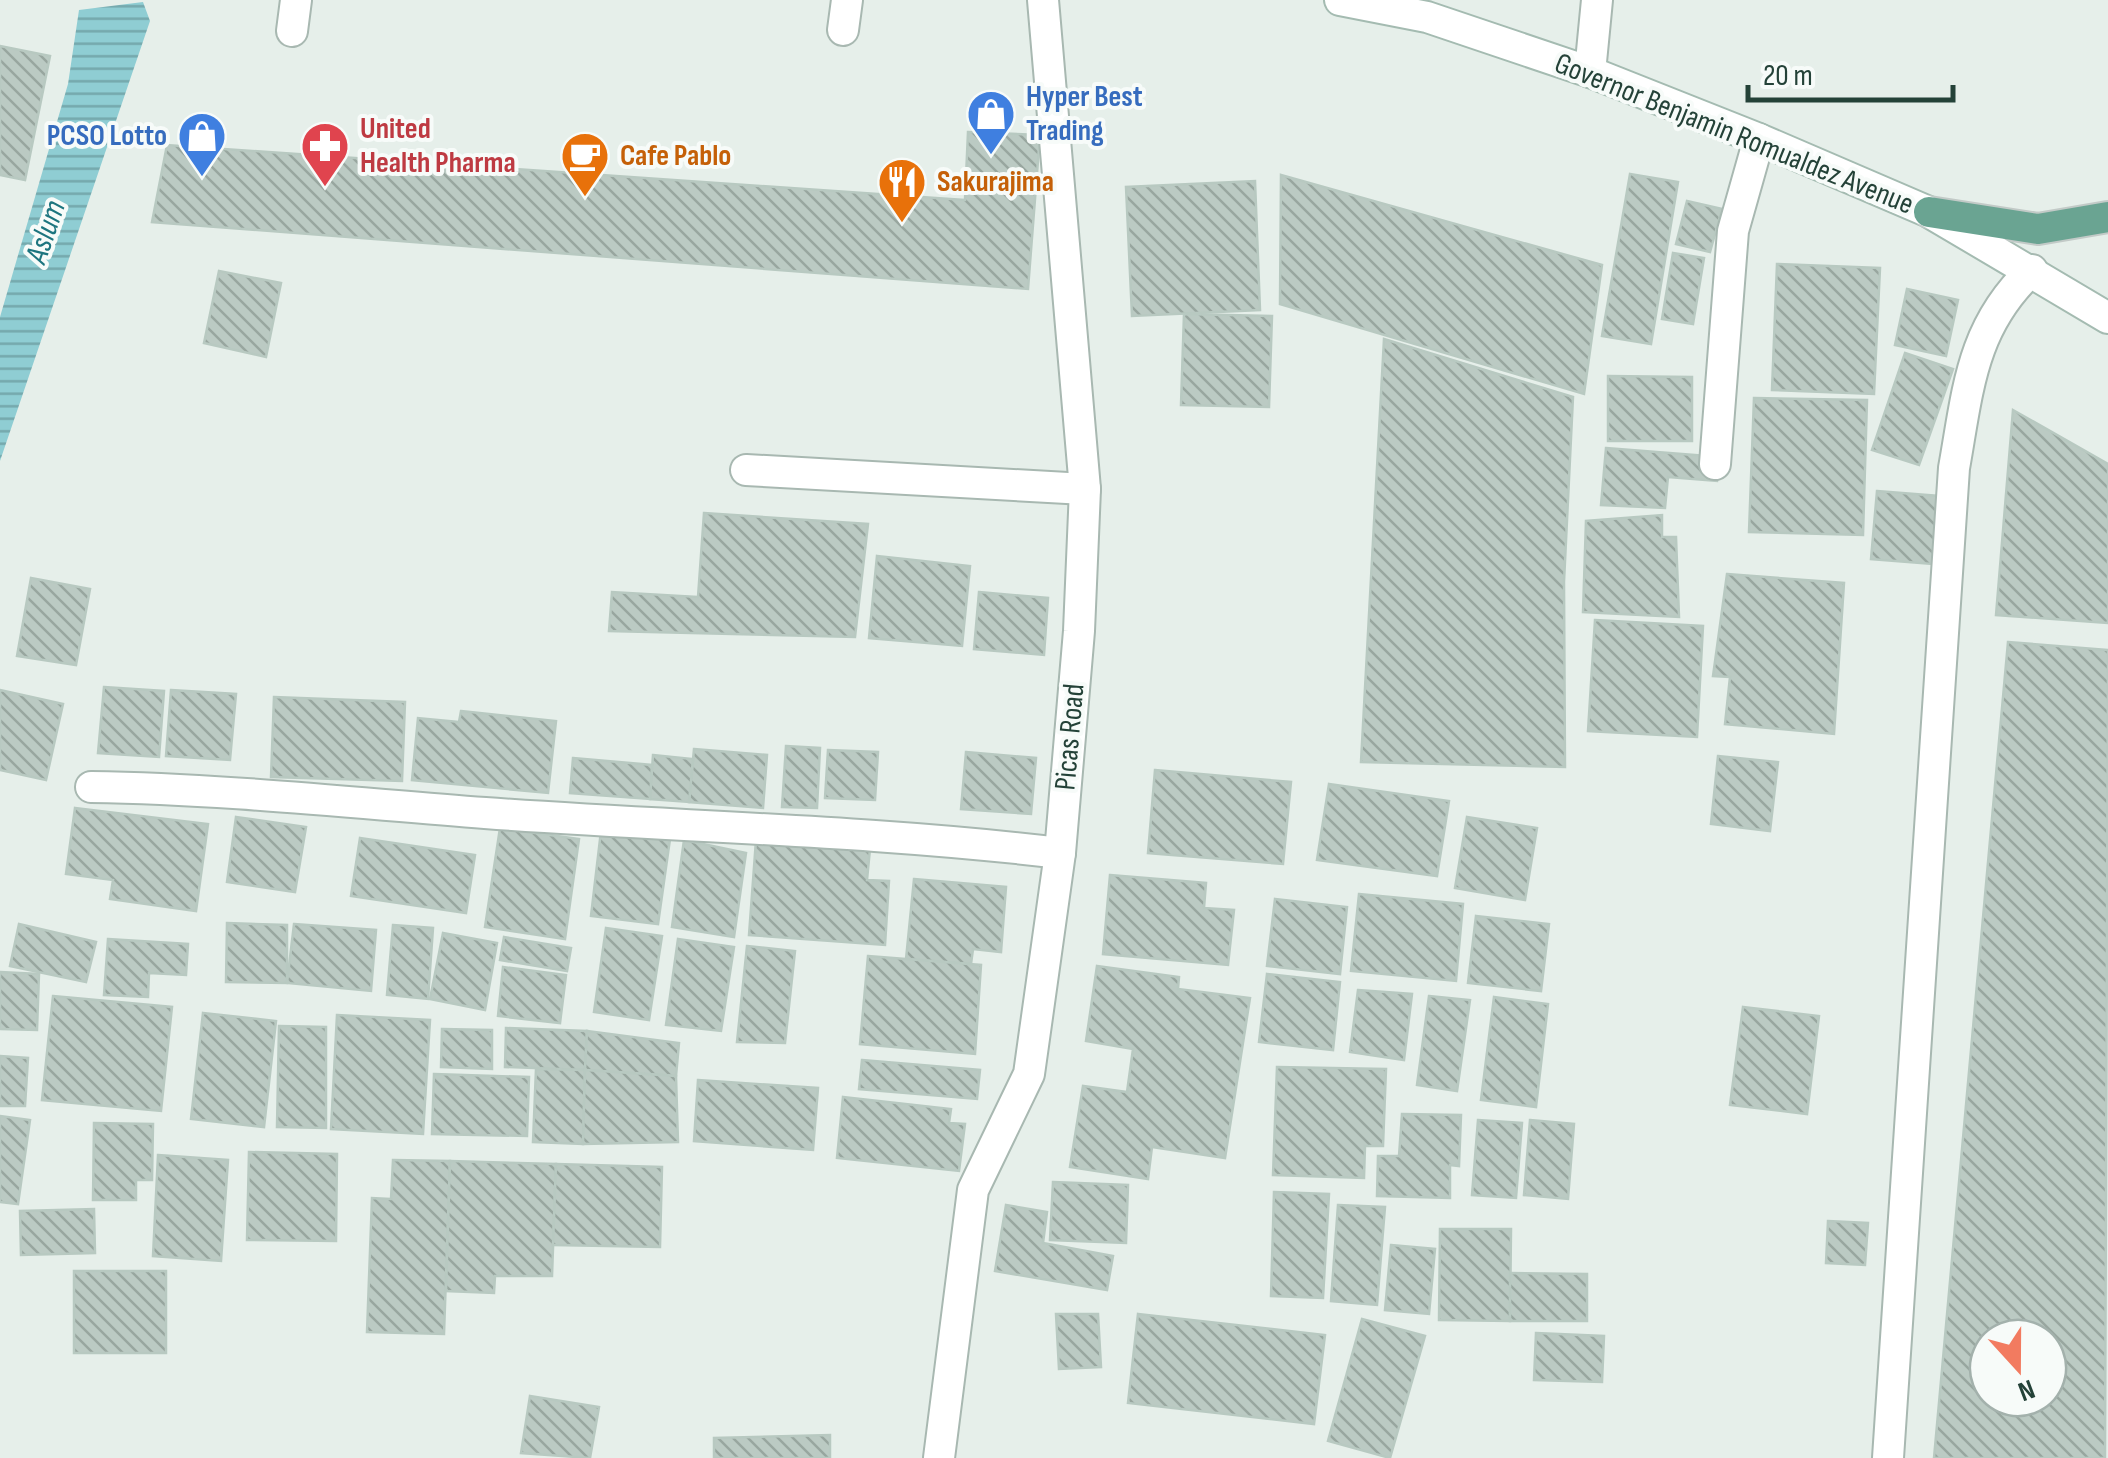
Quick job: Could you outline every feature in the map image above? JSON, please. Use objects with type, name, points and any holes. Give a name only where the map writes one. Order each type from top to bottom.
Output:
[{"type":"main road","points":[[1929,212],[2038,229],[2108,216]]},
{"type":"street","points":[[292,31],[296,0]]},
{"type":"street","name":"Picas Road","points":[[939,1458],[973,1190],[1029,1074],[1060,853],[1079,632],[1085,489],[1043,0]]},
{"type":"street","name":"Governor Benjamin Romualdez Avenue","points":[[1340,0],[1428,17],[1590,72],[1759,140],[1929,212],[2108,318]]},
{"type":"street","points":[[1590,72],[1597,0]]},
{"type":"street","points":[[1715,464],[1733,232],[1759,140]]},
{"type":"street","points":[[1888,1458],[1954,468],[1974,354],[2005,295],[2032,270]]},
{"type":"street","points":[[746,470],[1085,489]]},
{"type":"street","points":[[91,787],[211,790],[484,812],[955,840],[1060,853]]},
{"type":"water","name":"Aslum","points":[[143,2],[150,21],[0,461],[0,317],[68,84],[79,10]]},
{"type":"building","points":[[0,46],[50,56],[25,180],[0,175]]},
{"type":"building","points":[[968,132],[1040,135],[1028,289],[152,222],[167,145],[965,200]]},
{"type":"building","points":[[1630,174],[1678,182],[1651,344],[1602,336]]},
{"type":"building","points":[[1281,175],[1602,265],[1584,394],[1280,304]]},
{"type":"building","points":[[1255,181],[1260,310],[1132,316],[1126,187]]},
{"type":"building","points":[[1687,201],[1722,209],[1710,252],[1676,244]]},
{"type":"building","points":[[1673,253],[1704,258],[1693,324],[1662,319]]},
{"type":"building","points":[[1777,264],[1880,268],[1874,394],[1772,390]]},
{"type":"building","points":[[219,271],[281,283],[266,357],[204,343]]},
{"type":"building","points":[[1907,289],[1958,300],[1946,356],[1895,345]]},
{"type":"building","points":[[1184,314],[1272,316],[1269,407],[1181,405]]},
{"type":"building","points":[[1384,339],[1573,397],[1564,582],[1565,767],[1361,762]]},
{"type":"building","points":[[1905,353],[1953,369],[1919,465],[1872,450]]},
{"type":"building","points":[[1608,376],[1692,377],[1692,441],[1608,441]]},
{"type":"building","points":[[1754,398],[1867,400],[1863,535],[1749,532]]},
{"type":"building","points":[[2013,410],[2108,464],[2108,623],[1996,615]]},
{"type":"building","points":[[1606,448],[1719,457],[1717,481],[1668,477],[1665,508],[1601,505]]},
{"type":"building","points":[[1877,491],[1939,496],[1932,564],[1871,559]]},
{"type":"building","points":[[704,513],[868,524],[855,637],[609,631],[612,592],[698,597]]},
{"type":"building","points":[[1662,515],[1662,537],[1676,537],[1679,617],[1583,612],[1586,521]]},
{"type":"building","points":[[877,556],[970,566],[962,646],[869,638]]},
{"type":"building","points":[[1727,574],[1844,583],[1834,734],[1725,724],[1730,677],[1713,676]]},
{"type":"building","points":[[31,578],[90,589],[76,665],[17,656]]},
{"type":"building","points":[[979,592],[1048,598],[1044,655],[974,649]]},
{"type":"building","points":[[1595,620],[1703,626],[1697,737],[1588,731]]},
{"type":"building","points":[[2008,642],[2108,650],[2105,1458],[1934,1458]]},
{"type":"building","points":[[104,687],[164,691],[159,757],[98,753]]},
{"type":"building","points":[[0,690],[63,704],[46,780],[0,770]]},
{"type":"building","points":[[171,690],[236,694],[230,760],[166,756]]},
{"type":"building","points":[[274,697],[405,702],[402,781],[271,777]]},
{"type":"building","points":[[461,711],[556,721],[548,793],[412,780],[418,718],[459,722]]},
{"type":"building","points":[[786,746],[820,748],[817,808],[782,807]]},
{"type":"building","points":[[694,749],[767,755],[763,808],[689,802]]},
{"type":"building","points":[[828,750],[878,752],[875,800],[825,798]]},
{"type":"building","points":[[966,752],[1036,758],[1031,814],[961,809]]},
{"type":"building","points":[[653,755],[693,759],[689,802],[650,799]]},
{"type":"building","points":[[1718,756],[1778,762],[1770,831],[1711,824]]},
{"type":"building","points":[[573,758],[652,765],[650,799],[570,793]]},
{"type":"building","points":[[1155,770],[1291,782],[1283,864],[1148,853]]},
{"type":"building","points":[[1329,784],[1449,801],[1437,876],[1317,860]]},
{"type":"building","points":[[75,808],[208,824],[196,911],[110,899],[113,880],[66,874]]},
{"type":"building","points":[[236,817],[306,827],[295,892],[227,882]]},
{"type":"building","points":[[1467,817],[1537,828],[1525,900],[1455,888]]},
{"type":"building","points":[[500,828],[579,839],[565,939],[485,927]]},
{"type":"building","points":[[601,831],[670,839],[658,924],[591,916]]},
{"type":"building","points":[[360,838],[475,855],[466,913],[351,896]]},
{"type":"building","points":[[684,840],[746,853],[734,937],[672,927]]},
{"type":"building","points":[[756,840],[870,849],[867,880],[889,881],[885,945],[749,935]]},
{"type":"building","points":[[1110,875],[1206,883],[1204,908],[1234,910],[1228,965],[1103,954]]},
{"type":"building","points":[[914,879],[1006,887],[1001,952],[973,949],[971,964],[906,959]]},
{"type":"building","points":[[1359,894],[1463,904],[1456,981],[1351,971]]},
{"type":"building","points":[[1275,899],[1347,907],[1340,974],[1267,966]]},
{"type":"building","points":[[1476,916],[1549,924],[1541,991],[1468,983]]},
{"type":"building","points":[[227,923],[287,925],[287,983],[226,982]]},
{"type":"building","points":[[19,924],[96,942],[86,982],[10,966]]},
{"type":"building","points":[[294,924],[376,930],[371,991],[287,983]]},
{"type":"building","points":[[393,925],[433,928],[428,999],[387,995]]},
{"type":"building","points":[[606,928],[662,936],[649,1020],[594,1012]]},
{"type":"building","points":[[443,933],[497,943],[485,1010],[430,999]]},
{"type":"building","points":[[504,937],[571,948],[567,971],[500,960]]},
{"type":"building","points":[[108,939],[188,944],[186,975],[149,973],[148,997],[104,995]]},
{"type":"building","points":[[678,939],[734,947],[721,1031],[666,1025]]},
{"type":"building","points":[[747,946],[795,951],[785,1043],[737,1042]]},
{"type":"building","points":[[868,956],[981,965],[975,1054],[860,1044]]},
{"type":"building","points":[[1097,966],[1179,977],[1178,989],[1250,998],[1225,1158],[1152,1147],[1148,1179],[1070,1167],[1083,1086],[1127,1092],[1133,1049],[1086,1041]]},
{"type":"building","points":[[503,967],[566,975],[560,1023],[498,1016]]},
{"type":"building","points":[[0,972],[39,974],[37,1030],[0,1029]]},
{"type":"building","points":[[1267,974],[1340,982],[1333,1050],[1259,1042]]},
{"type":"building","points":[[1358,990],[1412,994],[1404,1060],[1350,1052]]},
{"type":"building","points":[[53,996],[172,1007],[161,1111],[42,1100]]},
{"type":"building","points":[[1429,996],[1470,1000],[1457,1091],[1417,1085]]},
{"type":"building","points":[[1494,997],[1548,1004],[1536,1107],[1481,1100]]},
{"type":"building","points":[[1743,1007],[1819,1016],[1807,1114],[1730,1105]]},
{"type":"building","points":[[203,1013],[276,1021],[264,1127],[191,1119]]},
{"type":"building","points":[[337,1015],[430,1020],[423,1134],[331,1129]]},
{"type":"building","points":[[279,1026],[326,1027],[326,1128],[277,1127]]},
{"type":"building","points":[[506,1028],[587,1031],[585,1070],[505,1067]]},
{"type":"building","points":[[442,1029],[492,1030],[492,1069],[441,1067]]},
{"type":"building","points":[[587,1031],[679,1043],[676,1076],[585,1070]]},
{"type":"building","points":[[0,1056],[28,1058],[25,1106],[0,1106]]},
{"type":"building","points":[[862,1060],[980,1070],[977,1099],[859,1089]]},
{"type":"building","points":[[1277,1067],[1386,1069],[1383,1146],[1365,1146],[1364,1178],[1273,1175]]},
{"type":"building","points":[[536,1069],[585,1070],[583,1144],[533,1142]]},
{"type":"building","points":[[585,1070],[676,1076],[678,1142],[583,1144]]},
{"type":"building","points":[[434,1074],[529,1077],[527,1136],[432,1134]]},
{"type":"building","points":[[698,1080],[818,1088],[813,1150],[694,1141]]},
{"type":"building","points":[[843,1097],[951,1109],[949,1123],[965,1124],[959,1171],[837,1158]]},
{"type":"building","points":[[1402,1114],[1461,1115],[1459,1166],[1450,1165],[1450,1198],[1377,1196],[1378,1156],[1399,1156]]},
{"type":"building","points":[[0,1116],[30,1120],[18,1204],[0,1202]]},
{"type":"building","points":[[1478,1120],[1522,1123],[1516,1198],[1472,1195]]},
{"type":"building","points":[[1530,1120],[1574,1124],[1568,1199],[1524,1195]]},
{"type":"building","points":[[94,1123],[153,1124],[152,1180],[136,1180],[136,1200],[93,1200]]},
{"type":"building","points":[[249,1152],[337,1154],[336,1241],[247,1240]]},
{"type":"building","points":[[158,1155],[228,1160],[221,1261],[153,1256]]},
{"type":"building","points":[[393,1160],[450,1161],[444,1334],[367,1332],[372,1198],[391,1199]]},
{"type":"building","points":[[450,1161],[556,1164],[552,1276],[495,1276],[494,1293],[446,1291]]},
{"type":"building","points":[[556,1164],[662,1167],[660,1247],[553,1245]]},
{"type":"building","points":[[1053,1182],[1128,1185],[1126,1243],[1050,1240]]},
{"type":"building","points":[[1274,1192],[1329,1194],[1323,1298],[1271,1296]]},
{"type":"building","points":[[1006,1205],[1047,1212],[1043,1243],[1113,1256],[1107,1290],[995,1271]]},
{"type":"building","points":[[1338,1205],[1385,1207],[1377,1305],[1331,1301]]},
{"type":"building","points":[[94,1209],[95,1253],[21,1255],[20,1211]]},
{"type":"building","points":[[1828,1221],[1868,1223],[1865,1265],[1826,1263]]},
{"type":"building","points":[[1440,1229],[1511,1229],[1510,1321],[1439,1320]]},
{"type":"building","points":[[1391,1245],[1435,1249],[1429,1314],[1385,1310]]},
{"type":"building","points":[[74,1271],[166,1271],[166,1353],[74,1353]]},
{"type":"building","points":[[1510,1273],[1587,1274],[1587,1321],[1510,1321]]},
{"type":"building","points":[[1056,1314],[1098,1314],[1101,1367],[1059,1369]]},
{"type":"building","points":[[1138,1314],[1325,1335],[1314,1424],[1128,1403]]},
{"type":"building","points":[[1362,1319],[1425,1336],[1390,1458],[1328,1441]]},
{"type":"building","points":[[1536,1333],[1604,1336],[1602,1382],[1534,1380]]},
{"type":"building","points":[[530,1396],[599,1407],[590,1458],[521,1453]]},
{"type":"building","points":[[830,1435],[830,1458],[714,1458],[714,1438]]},
{"type":"place","name":"Hyper Best Trading","points":[[991,156]]},
{"type":"place","name":"PCSO Lotto","points":[[202,178]]},
{"type":"place","name":"United Health Pharma","points":[[325,188]]},
{"type":"place","name":"Cafe Pablo","points":[[585,198]]},
{"type":"place","name":"Sakurajima","points":[[902,224]]}]
